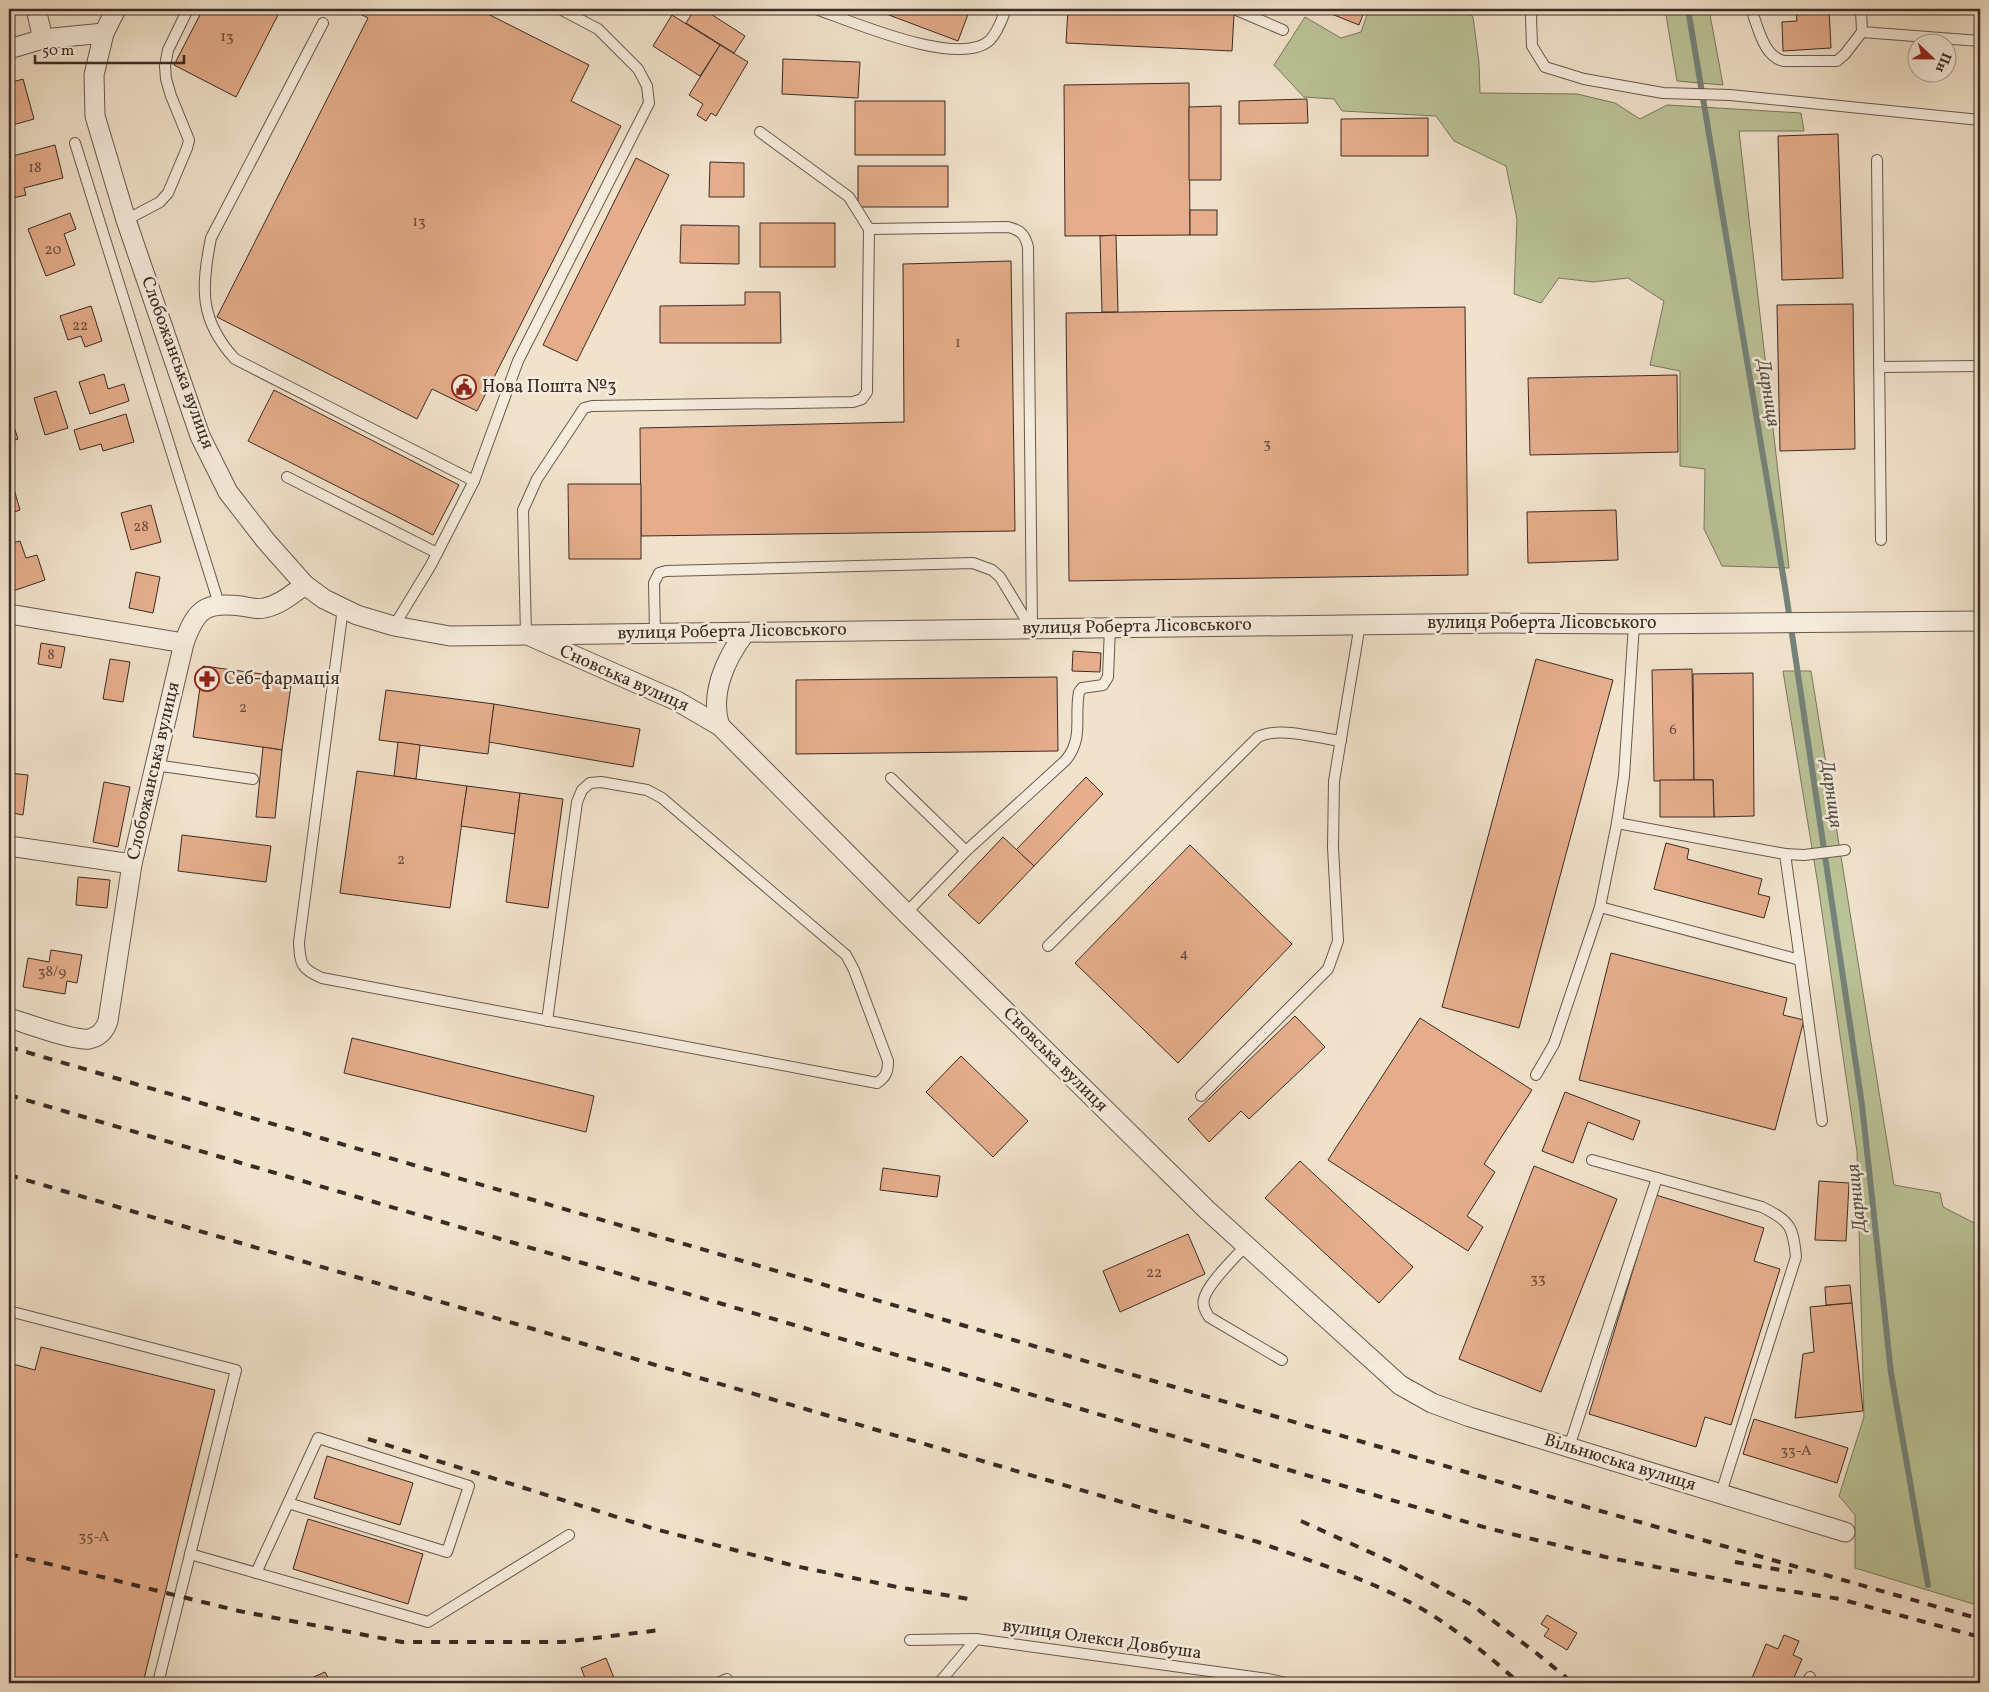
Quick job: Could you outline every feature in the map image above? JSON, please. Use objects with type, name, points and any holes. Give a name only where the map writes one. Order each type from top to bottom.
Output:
[{"type":"street","points":[[36,9],[43,39]]},
{"type":"street","name":"Слобожанська вулиця","points":[[116,9],[104,33],[94,75],[95,116],[126,220],[200,436],[228,492],[266,541],[305,585]]},
{"type":"street","points":[[9,49],[43,39],[104,33]]},
{"type":"street","points":[[219,604],[262,609],[280,603],[305,585]]},
{"type":"street","name":"вулиця Роберта Лісовського","points":[[305,585],[324,599],[357,615],[394,626],[450,636],[1360,624],[1980,621]]},
{"type":"street","name":"Слобожанська вулиця","points":[[9,1018],[68,1036],[88,1039],[101,1034],[108,1021],[132,864],[184,643],[190,626],[200,612],[219,604]]},
{"type":"street","points":[[9,614],[184,643]]},
{"type":"street","name":"Сновська вулиця","points":[[720,726],[716,712],[719,688],[729,658],[745,633]]},
{"type":"street","name":"Сновська вулиця","points":[[526,635],[677,701],[720,726],[906,913],[1201,1203],[1400,1385]]},
{"type":"street","points":[[9,846],[132,864]]},
{"type":"street","name":"Вільнюська вулиця","points":[[1400,1385],[1432,1403],[1470,1417],[1845,1532]]},
{"type":"lane","points":[[126,220],[160,202],[168,193],[187,148],[189,140],[171,96],[165,66],[168,50],[188,9]]},
{"type":"lane","points":[[394,626],[437,553],[474,481],[518,361],[649,103],[647,86],[638,69],[598,29],[560,9]]},
{"type":"lane","points":[[816,9],[917,44],[954,50],[974,47],[989,40],[1000,24],[1006,9]]},
{"type":"lane","points":[[1234,9],[1282,30]]},
{"type":"lane","points":[[1533,9],[1531,17],[1532,46],[1545,67],[1584,79],[1664,93],[1730,94],[1980,120]]},
{"type":"lane","points":[[1751,9],[1768,50],[1777,60],[1784,61],[1837,61],[1862,32],[1861,9]]},
{"type":"lane","points":[[323,23],[211,238],[206,264],[205,300],[211,324],[220,343],[235,359],[474,481]]},
{"type":"lane","points":[[1862,32],[1980,41]]},
{"type":"lane","points":[[526,635],[523,510],[537,478],[584,408],[592,406],[853,402],[862,399],[867,392],[869,229],[849,197],[760,132]]},
{"type":"lane","points":[[75,143],[219,604]]},
{"type":"lane","points":[[1877,160],[1881,540]]},
{"type":"lane","points":[[869,229],[1008,227],[1018,230],[1025,236],[1028,247],[1032,628]]},
{"type":"lane","points":[[1879,367],[1980,366]]},
{"type":"lane","points":[[287,476],[437,553]]},
{"type":"lane","points":[[655,633],[654,583],[659,573],[666,571],[973,563],[992,570],[1000,577],[1032,628]]},
{"type":"lane","points":[[344,608],[298,942],[300,957],[306,971],[322,978],[547,1021],[877,1083],[885,1078],[888,1070],[888,1061],[854,970],[846,955],[656,794],[639,788],[601,782],[590,783],[582,790],[577,802],[547,1021]]},
{"type":"lane","points":[[1201,1096],[1328,969],[1334,956],[1338,941],[1333,846],[1334,782],[1360,624]]},
{"type":"lane","points":[[1536,1075],[1554,1044],[1600,907],[1624,776],[1634,624]]},
{"type":"lane","points":[[906,913],[966,851],[1073,752],[1078,734],[1079,692],[1082,688],[1103,685],[1108,677],[1110,627]]},
{"type":"lane","points":[[1048,946],[1258,737],[1264,734],[1281,732],[1341,741]]},
{"type":"lane","points":[[155,766],[253,779]]},
{"type":"lane","points":[[891,778],[966,851]]},
{"type":"lane","points":[[1617,822],[1785,854],[1845,850]]},
{"type":"lane","points":[[1785,854],[1822,1121]]},
{"type":"lane","points":[[1600,907],[1800,960]]},
{"type":"lane","points":[[1592,1160],[1762,1207],[1783,1218],[1794,1235],[1796,1257],[1721,1493]]},
{"type":"lane","points":[[1569,1447],[1657,1178]]},
{"type":"lane","points":[[1246,1244],[1210,1286],[1203,1300],[1204,1309],[1210,1318],[1282,1360]]},
{"type":"lane","points":[[9,1311],[236,1370],[158,1683]]},
{"type":"lane","points":[[256,1573],[288,1503],[318,1438],[468,1486],[447,1552],[288,1503]]},
{"type":"lane","points":[[190,1554],[428,1622],[569,1535]]},
{"type":"lane","points":[[939,1683],[976,1639]]},
{"type":"lane","name":"вулиця Олекси Довбуша","points":[[910,1640],[976,1639],[1288,1683]]},
{"type":"green space","points":[[1369,9],[1463,9],[1473,17],[1479,63],[1480,93],[1577,94],[1615,103],[1640,119],[1667,105],[1801,113],[1804,131],[1739,131],[1789,568],[1722,566],[1704,529],[1705,469],[1680,466],[1680,371],[1650,365],[1664,301],[1628,278],[1593,282],[1559,278],[1541,303],[1514,294],[1517,219],[1506,166],[1454,141],[1436,116],[1342,111],[1334,99],[1304,97],[1274,65],[1305,17],[1341,38],[1361,32]]},
{"type":"green space","points":[[1665,9],[1709,9],[1723,85],[1677,81]]},
{"type":"green space","points":[[1783,671],[1811,671],[1894,1185],[1940,1193],[1943,1207],[1980,1226],[1980,1606],[1855,1568],[1855,1515],[1839,1496],[1864,1417],[1857,1152],[1818,885]]},
{"type":"building","points":[[203,9],[281,9],[236,97],[174,65]]},
{"type":"building","points":[[350,9],[478,9],[589,65],[571,101],[621,126],[477,411],[432,389],[417,419],[217,317],[368,18]]},
{"type":"building","points":[[695,9],[703,9],[745,36],[734,53],[686,23]]},
{"type":"building","points":[[873,9],[970,9],[958,41]]},
{"type":"building","points":[[1068,9],[1124,9],[1234,14],[1232,51],[1066,43]]},
{"type":"building","points":[[1319,9],[1365,9],[1359,25]]},
{"type":"building","points":[[1796,9],[1829,9],[1831,48],[1783,51],[1782,22],[1797,21]]},
{"type":"building","points":[[672,15],[720,45],[700,76],[653,46]]},
{"type":"building","points":[[720,45],[748,62],[716,116],[711,113],[706,121],[697,115],[703,104],[689,95]]},
{"type":"building","points":[[783,59],[860,62],[858,98],[782,94]]},
{"type":"building","points":[[23,79],[34,119],[9,126],[9,83]]},
{"type":"building","points":[[1189,83],[1190,235],[1065,236],[1064,85]]},
{"type":"building","points":[[1307,99],[1308,123],[1239,124],[1239,101]]},
{"type":"building","points":[[855,101],[945,101],[945,155],[855,155]]},
{"type":"building","points":[[1221,106],[1221,180],[1189,180],[1189,107]]},
{"type":"building","points":[[1428,118],[1428,156],[1341,156],[1341,119]]},
{"type":"building","points":[[1838,134],[1843,278],[1782,280],[1778,136]]},
{"type":"building","points":[[55,145],[63,178],[24,188],[26,195],[13,198],[9,181],[9,157]]},
{"type":"building","points":[[636,158],[669,175],[577,361],[543,345]]},
{"type":"building","points":[[710,162],[744,163],[744,197],[709,197]]},
{"type":"building","points":[[858,166],[948,166],[948,207],[858,207]]},
{"type":"building","points":[[1190,210],[1217,210],[1217,235],[1190,235]]},
{"type":"building","points":[[70,213],[76,229],[64,234],[75,265],[46,276],[28,229]]},
{"type":"building","points":[[760,223],[835,223],[835,267],[760,267]]},
{"type":"building","points":[[681,225],[739,226],[739,264],[680,263]]},
{"type":"building","points":[[1116,235],[1118,312],[1102,312],[1100,236]]},
{"type":"building","points":[[1011,261],[1015,531],[641,536],[640,428],[904,422],[903,264]]},
{"type":"building","points":[[745,292],[780,292],[781,343],[660,343],[660,306],[745,305]]},
{"type":"building","points":[[1853,304],[1855,449],[1780,451],[1777,305]]},
{"type":"building","points":[[91,306],[102,341],[85,347],[81,336],[68,340],[60,316]]},
{"type":"building","points":[[1465,307],[1468,575],[1069,581],[1066,313]]},
{"type":"building","points":[[104,374],[108,389],[124,384],[129,401],[90,414],[79,382]]},
{"type":"building","points":[[1677,375],[1678,452],[1530,455],[1528,378]]},
{"type":"building","points":[[274,390],[459,485],[433,535],[248,441]]},
{"type":"building","points":[[56,391],[68,428],[45,435],[34,398]]},
{"type":"building","points":[[126,414],[134,442],[103,451],[101,444],[80,450],[74,430]]},
{"type":"building","points":[[9,415],[18,439],[9,442]]},
{"type":"building","points":[[9,472],[20,510],[9,514]]},
{"type":"building","points":[[568,484],[641,484],[641,559],[569,559]]},
{"type":"building","points":[[151,505],[161,542],[131,550],[121,513]]},
{"type":"building","points":[[1616,510],[1618,560],[1528,563],[1527,512]]},
{"type":"building","points":[[20,541],[26,558],[37,555],[45,580],[10,592],[9,544]]},
{"type":"building","points":[[136,572],[160,577],[153,613],[129,608]]},
{"type":"building","points":[[41,643],[65,647],[61,668],[38,664]]},
{"type":"building","points":[[1073,651],[1101,653],[1100,672],[1072,671]]},
{"type":"building","points":[[110,659],[130,662],[123,702],[103,699]]},
{"type":"building","points":[[1536,659],[1613,680],[1519,1028],[1442,1007]]},
{"type":"building","points":[[203,666],[292,678],[282,750],[193,737]]},
{"type":"building","points":[[1692,669],[1694,780],[1654,781],[1652,670]]},
{"type":"building","points":[[1753,673],[1754,816],[1714,817],[1713,780],[1694,780],[1693,674]]},
{"type":"building","points":[[1057,677],[1058,751],[796,754],[796,680]]},
{"type":"building","points":[[386,690],[494,704],[488,754],[379,740]]},
{"type":"building","points":[[494,704],[640,729],[633,767],[489,742]]},
{"type":"building","points":[[398,742],[420,745],[416,779],[394,776]]},
{"type":"building","points":[[263,747],[282,750],[275,818],[256,817]]},
{"type":"building","points":[[357,771],[467,786],[450,908],[340,893]]},
{"type":"building","points":[[9,773],[28,775],[23,815],[12,813],[11,821],[9,821]]},
{"type":"building","points":[[1086,777],[1103,794],[1034,866],[1016,850]]},
{"type":"building","points":[[1660,780],[1713,780],[1714,817],[1660,817]]},
{"type":"building","points":[[104,782],[130,787],[118,847],[93,842]]},
{"type":"building","points":[[467,786],[520,793],[515,834],[461,826]]},
{"type":"building","points":[[520,793],[563,799],[548,908],[506,902]]},
{"type":"building","points":[[182,835],[271,846],[266,882],[178,871]]},
{"type":"building","points":[[1003,837],[1034,866],[979,924],[948,895]]},
{"type":"building","points":[[1666,843],[1689,849],[1687,859],[1762,879],[1758,894],[1770,897],[1764,918],[1654,889]]},
{"type":"building","points":[[1190,845],[1292,944],[1178,1063],[1075,963]]},
{"type":"building","points":[[78,877],[110,880],[107,908],[76,905]]},
{"type":"building","points":[[51,950],[82,955],[77,983],[67,981],[65,994],[23,987],[28,958],[49,962]]},
{"type":"building","points":[[1611,953],[1787,998],[1783,1015],[1804,1020],[1775,1130],[1579,1080]]},
{"type":"building","points":[[1295,1016],[1325,1047],[1249,1119],[1241,1111],[1209,1142],[1188,1119]]},
{"type":"building","points":[[1420,1018],[1532,1090],[1484,1164],[1495,1172],[1467,1216],[1483,1227],[1468,1251],[1328,1160]]},
{"type":"building","points":[[352,1038],[594,1096],[586,1132],[344,1073]]},
{"type":"building","points":[[961,1056],[1028,1121],[993,1157],[926,1092]]},
{"type":"building","points":[[1565,1092],[1640,1121],[1633,1140],[1588,1122],[1573,1163],[1542,1151]]},
{"type":"building","points":[[1300,1161],[1413,1267],[1379,1303],[1265,1198]]},
{"type":"building","points":[[1534,1166],[1617,1199],[1541,1392],[1459,1359]]},
{"type":"building","points":[[883,1168],[940,1176],[937,1197],[880,1190]]},
{"type":"building","points":[[1819,1181],[1849,1183],[1846,1241],[1815,1240]]},
{"type":"building","points":[[1656,1195],[1764,1228],[1754,1261],[1780,1269],[1731,1425],[1705,1417],[1696,1447],[1589,1414]]},
{"type":"building","points":[[1188,1234],[1205,1274],[1120,1312],[1103,1271]]},
{"type":"building","points":[[1850,1285],[1852,1303],[1826,1305],[1825,1287]]},
{"type":"building","points":[[1852,1303],[1863,1411],[1795,1418],[1803,1354],[1814,1352],[1810,1307]]},
{"type":"building","points":[[41,1347],[215,1390],[143,1683],[9,1683],[9,1363],[35,1370]]},
{"type":"building","points":[[1754,1419],[1848,1448],[1837,1483],[1743,1454]]},
{"type":"building","points":[[327,1456],[413,1483],[400,1525],[314,1498]]},
{"type":"building","points":[[308,1519],[423,1554],[408,1604],[293,1569]]},
{"type":"building","points":[[1547,1615],[1577,1633],[1567,1650],[1544,1636],[1549,1629],[1541,1624]]},
{"type":"building","points":[[1784,1635],[1799,1641],[1793,1655],[1802,1659],[1793,1680],[1797,1683],[1750,1683],[1766,1644],[1778,1649]]},
{"type":"building","points":[[606,1658],[616,1683],[587,1683],[581,1668]]},
{"type":"building","points":[[325,1672],[331,1683],[300,1683]]},
{"type":"waterway","name":"Дарниця","points":[[1688,9],[1785,587],[1862,1105],[1891,1373],[1928,1585]]},
{"type":"railway","points":[[9,1047],[1548,1496],[1980,1619]]},
{"type":"railway","points":[[9,1095],[1487,1528],[1610,1558],[1745,1584],[1840,1599],[1980,1637]]},
{"type":"railway","points":[[9,1175],[1258,1542],[1357,1578],[1415,1605],[1469,1641],[1519,1683]]},
{"type":"railway","points":[[368,1439],[655,1529],[795,1566],[897,1587],[975,1600]]},
{"type":"railway","points":[[1301,1521],[1396,1564],[1472,1605],[1573,1683]]},
{"type":"railway","points":[[9,1554],[239,1611],[402,1642],[563,1642],[660,1630]]},
{"type":"railway","points":[[1735,1562],[1792,1572]]},
{"type":"place","name":"Нова Пошта №3","points":[[464,387]]},
{"type":"place","name":"Себ-фармація","points":[[207,679]]}]
